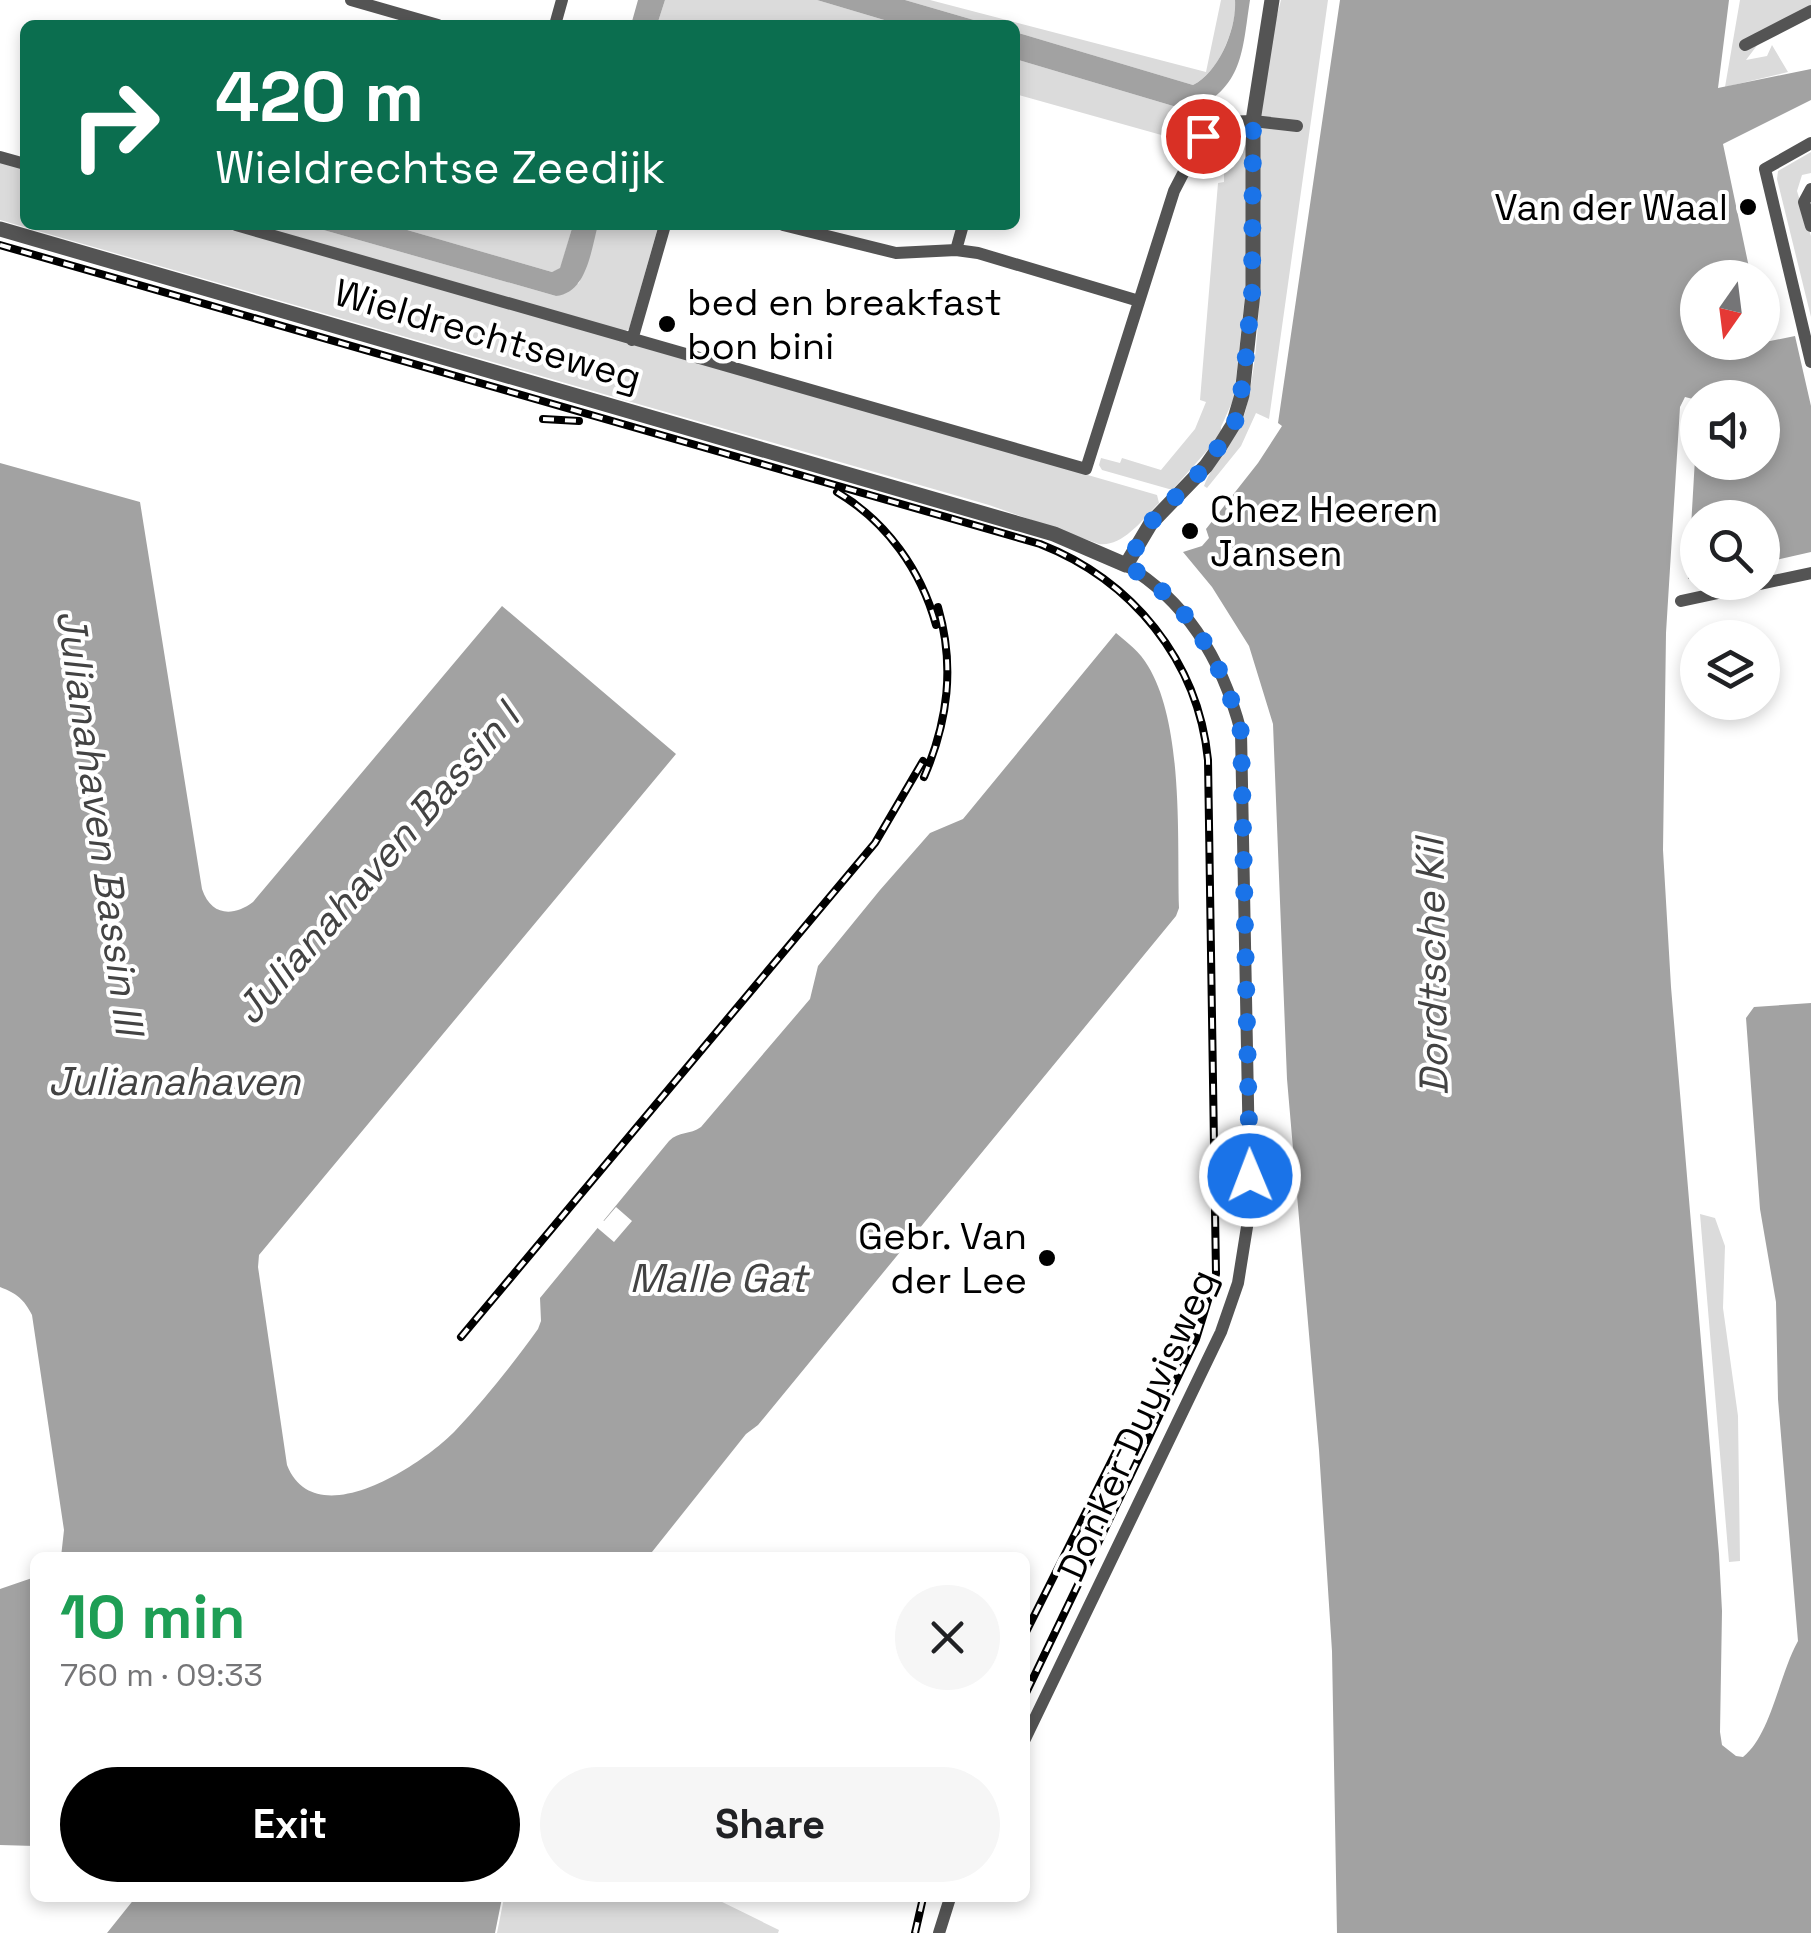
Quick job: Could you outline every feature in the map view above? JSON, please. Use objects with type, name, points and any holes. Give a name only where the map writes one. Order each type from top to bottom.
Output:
[{"type":"street","points":[[351,0],[421,20]]},
{"type":"street","points":[[1126,565],[1151,522],[1206,466],[1236,420],[1252,293],[1253,121],[1272,0]]},
{"type":"street","points":[[1746,44],[1811,11]]},
{"type":"street","points":[[253,230],[1086,469],[1174,191],[1200,140],[1220,122],[1297,126]]},
{"type":"street","points":[[1811,143],[1766,168],[1811,362]]},
{"type":"street","points":[[1811,189],[1804,202],[1811,226]]},
{"type":"street","name":"Wieldrechtseweg","points":[[0,229],[1054,534],[1126,565]]},
{"type":"street","points":[[632,340],[664,230]]},
{"type":"street","points":[[803,230],[896,253],[956,250],[978,254],[1139,300]]},
{"type":"street","points":[[956,250],[962,230]]},
{"type":"street","name":"Donker Duyvisweg","points":[[1030,1729],[1221,1332],[1238,1283],[1250,1208],[1241,732],[1233,700],[1218,667],[1190,620],[1162,588],[1126,565]]},
{"type":"street","points":[[1681,601],[1811,574]]},
{"type":"street","points":[[938,1933],[949,1902]]},
{"type":"shaded area","points":[[665,0],[817,0],[884,20],[659,20]]},
{"type":"shaded area","points":[[905,0],[930,0],[1007,20],[974,20]]},
{"type":"shaded area","points":[[1221,0],[1235,0],[1224,50],[1210,71],[1193,85],[1020,33],[1020,23],[1206,72]]},
{"type":"shaded area","points":[[1281,0],[1328,0],[1269,419],[1256,413],[1241,446],[1207,488],[1204,486],[1208,477],[1242,420],[1254,366],[1260,278],[1262,103],[1268,52]]},
{"type":"shaded area","points":[[1740,0],[1811,0],[1811,5],[1771,27],[1746,60],[1767,56],[1772,45],[1788,72],[1725,87]]},
{"type":"shaded area","points":[[1020,60],[1190,111],[1205,120],[1190,143],[1020,95]]},
{"type":"shaded area","points":[[1232,133],[1244,142],[1246,149],[1246,286],[1234,398],[1221,435],[1169,489],[1102,470],[1099,465],[1101,458],[1120,463],[1122,458],[1161,470],[1195,429],[1206,402],[1200,400],[1218,183],[1224,182],[1224,161],[1231,162],[1228,143],[1211,144],[1211,139],[1216,134]]},
{"type":"shaded area","points":[[1811,152],[1811,173],[1802,175],[1797,191],[1811,236],[1811,317],[1777,179],[1778,171]]},
{"type":"shaded area","points":[[0,161],[20,167],[20,226],[0,220]]},
{"type":"shaded area","points":[[35,230],[237,230],[1157,495],[1159,503],[1124,537],[1108,544],[989,505]]},
{"type":"shaded area","points":[[268,230],[324,230],[556,296],[579,283],[596,230],[657,230],[629,329],[624,332]]},
{"type":"shaded area","points":[[407,230],[572,230],[560,269],[552,272]]},
{"type":"shaded area","points":[[1700,1214],[1715,1218],[1725,1246],[1723,1308],[1738,1416],[1740,1561],[1729,1562]]},
{"type":"shaded area","points":[[503,1902],[722,1902],[779,1930],[778,1933],[497,1933]]},
{"type":"water","points":[[638,0],[665,0],[659,20],[632,20]]},
{"type":"water","points":[[817,0],[905,0],[974,20],[884,20]]},
{"type":"water","points":[[1235,0],[1250,0],[1237,66],[1221,91],[1190,111],[1020,60],[1020,33],[1193,85],[1211,70],[1225,48]]},
{"type":"water","name":"Dordtsche Kil","points":[[1340,0],[1729,0],[1718,88],[1811,69],[1811,100],[1723,144],[1747,260],[1680,260],[1680,360],[1780,360],[1780,339],[1795,336],[1811,406],[1811,552],[1780,559],[1780,500],[1693,500],[1694,480],[1780,480],[1780,380],[1680,380],[1666,633],[1663,850],[1719,1554],[1720,1732],[1722,1745],[1743,1757],[1768,1720],[1798,1641],[1778,1399],[1776,1302],[1760,1209],[1746,1018],[1754,1007],[1811,1003],[1811,1933],[1337,1933],[1332,1651],[1287,1079],[1273,724],[1249,646],[1212,587],[1183,552],[1202,546],[1209,538],[1206,529],[1258,463],[1282,426],[1278,423]]},
{"type":"water","points":[[324,230],[407,230],[552,272],[560,268],[571,230],[597,230],[581,279],[575,287],[556,296]]},
{"type":"water","points":[[0,463],[140,502],[202,889],[217,909],[230,912],[253,902],[502,606],[676,754],[259,1255],[287,1465],[301,1485],[320,1494],[344,1494],[395,1475],[455,1431],[538,1329],[540,1298],[669,1141],[701,1127],[810,999],[818,966],[930,833],[963,819],[1116,633],[1148,666],[1160,691],[1173,750],[1178,817],[1176,916],[652,1552],[62,1552],[64,1530],[32,1315],[19,1297],[0,1287]]},
{"type":"water","points":[[30,1579],[30,1846],[0,1845],[0,1589]]},
{"type":"water","points":[[132,1902],[501,1902],[495,1933],[107,1933]]},
{"type":"pier","points":[[616,1207],[632,1221],[614,1242],[594,1225],[599,1218],[604,1221]]},
{"type":"railway","points":[[0,245],[1040,544],[1104,579],[1155,628],[1190,689],[1202,723],[1208,760],[1216,1274],[1196,1339],[1030,1685]]},
{"type":"railway","points":[[543,419],[579,421]]},
{"type":"railway","points":[[837,492],[871,518],[900,549],[921,585],[936,625]]},
{"type":"railway","points":[[924,777],[939,735],[946,693],[946,651],[938,607]]},
{"type":"railway","points":[[461,1337],[875,843],[923,761]]},
{"type":"railway","points":[[1030,1624],[1122,1440]]},
{"type":"railway","points":[[915,1933],[922,1902]]},
{"type":"place","name":"Van der Waal","points":[[1748,207]]},
{"type":"place","name":"bed en breakfast bon bini","points":[[667,324]]},
{"type":"place","name":"Chez Heeren Jansen","points":[[1190,531]]},
{"type":"place","name":"Gebr. Van der Lee","points":[[1047,1258]]},
{"type":"route","points":[[1203,136],[1220,122],[1253,121],[1252,293],[1242,395],[1234,425],[1220,446],[1206,466],[1151,522],[1126,565],[1162,588],[1190,620],[1222,675],[1241,732],[1250,1176]]},
{"type":"water label","name":"Julianahaven Bassin III","points":[[100,822]]},
{"type":"water label","name":"Julianahaven Bassin I","points":[[377,864]]},
{"type":"water label","name":"Julianahaven","points":[[174,1081]]},
{"type":"water label","name":"Malle Gat","points":[[718,1278]]}]
